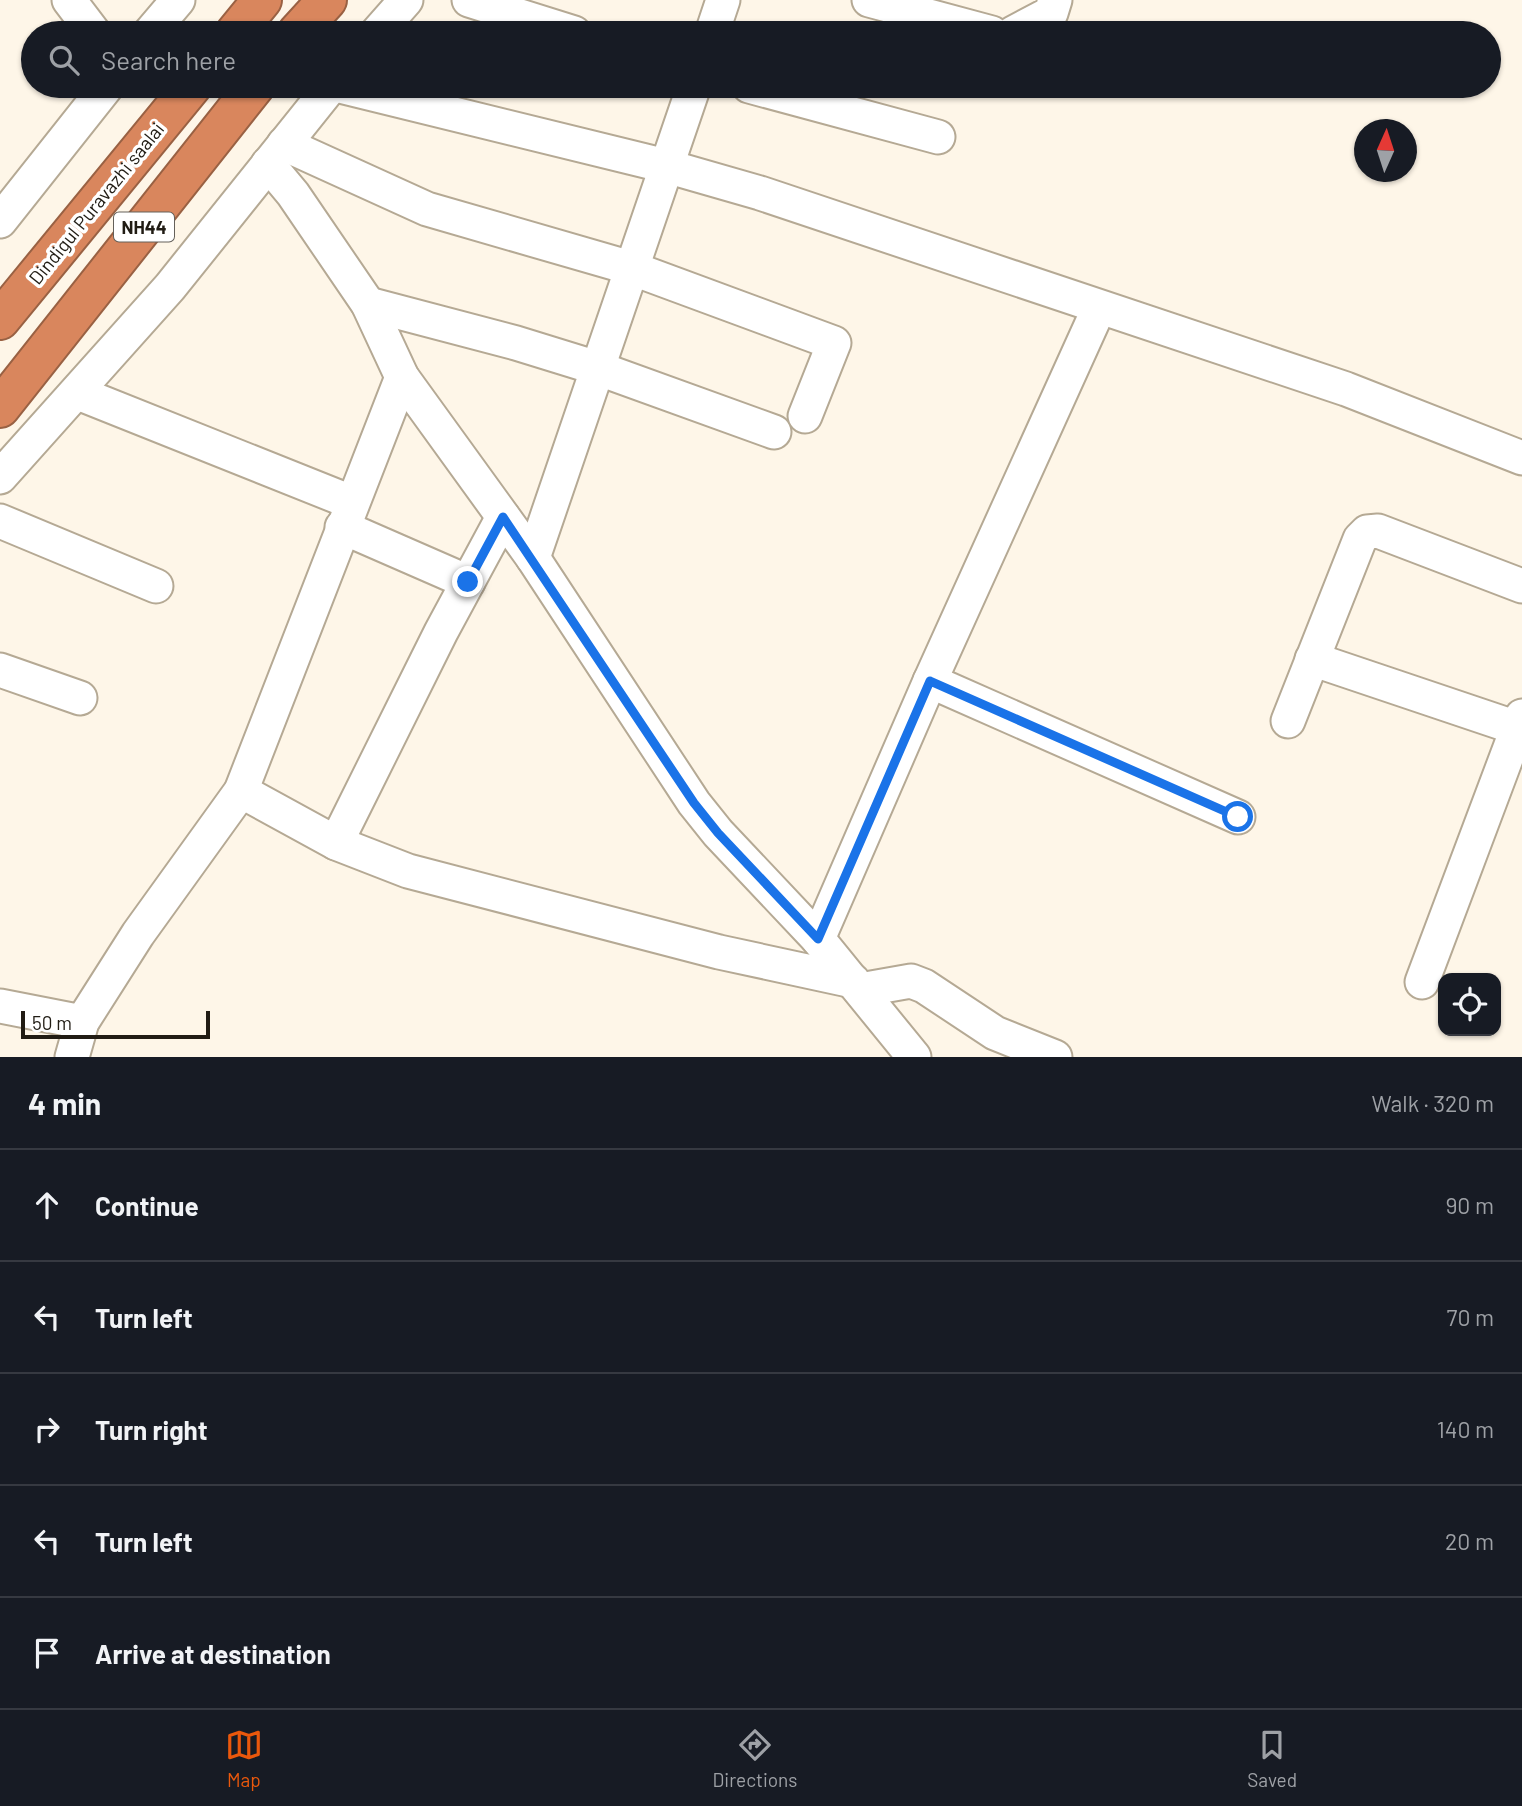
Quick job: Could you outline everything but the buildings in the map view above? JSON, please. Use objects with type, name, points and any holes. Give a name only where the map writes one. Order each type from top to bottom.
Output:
[{"type":"highway","points":[[245,21],[262,0]]},
{"type":"highway","points":[[308,21],[327,0]]},
{"type":"highway","name":"Dindigul Puravazhi saalai","points":[[0,320],[182,98]]},
{"type":"highway","name":"NH44","points":[[0,408],[246,98]]},
{"type":"street","points":[[69,0],[85,21]]},
{"type":"street","points":[[160,21],[178,0]]},
{"type":"street","points":[[388,21],[406,0]]},
{"type":"street","points":[[469,0],[536,21]]},
{"type":"street","points":[[716,21],[723,0]]},
{"type":"street","points":[[869,0],[947,21]]},
{"type":"street","points":[[1036,21],[1051,13],[1055,0]]},
{"type":"street","points":[[0,221],[97,98]]},
{"type":"street","points":[[0,477],[78,393],[170,287],[321,98]]},
{"type":"street","points":[[389,98],[666,166],[760,193],[1346,389],[1522,458]]},
{"type":"street","points":[[533,558],[690,98]]},
{"type":"street","points":[[793,98],[938,137]]},
{"type":"street","points":[[276,154],[427,209],[631,268],[834,342],[806,416]]},
{"type":"street","points":[[276,154],[293,194],[368,304],[402,377],[533,558],[694,803],[718,833],[818,939],[914,1057]]},
{"type":"street","points":[[368,304],[516,343],[597,368],[774,432]]},
{"type":"street","points":[[818,939],[930,681],[1098,308]]},
{"type":"street","points":[[72,1057],[82,1022],[138,934],[241,792],[402,377]]},
{"type":"street","points":[[78,393],[347,515],[468,582]]},
{"type":"street","points":[[337,843],[503,517]]},
{"type":"street","points":[[0,522],[156,586]]},
{"type":"street","points":[[1288,721],[1360,539],[1367,532],[1378,531],[1522,586]]},
{"type":"street","points":[[1312,659],[1520,722],[1422,982]]},
{"type":"street","points":[[0,670],[80,698]]},
{"type":"street","points":[[930,681],[1238,817]]},
{"type":"street","points":[[241,792],[337,843],[408,871],[857,985],[911,981],[924,986],[995,1033],[1055,1057]]},
{"type":"street","points":[[0,1006],[82,1022]]},
{"type":"route","points":[[468,582],[503,517],[533,558],[694,803],[718,833],[818,939],[930,681],[1238,817]]}]
